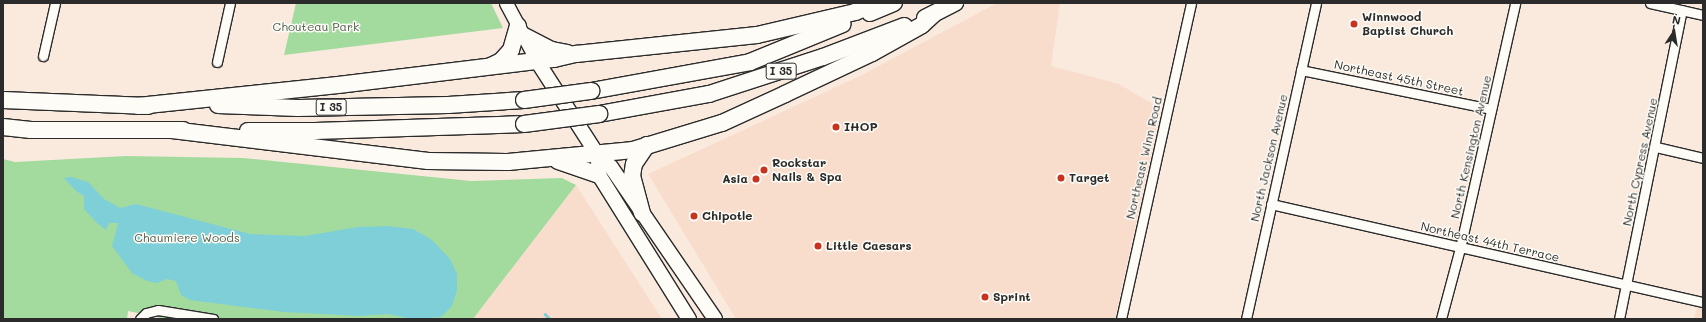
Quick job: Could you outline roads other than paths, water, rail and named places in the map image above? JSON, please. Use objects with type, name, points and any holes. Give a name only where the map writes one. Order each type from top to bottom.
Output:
[{"type":"highway","points":[[138,106],[537,62],[576,54],[781,31],[855,12],[878,3]]},
{"type":"highway","name":"I 35","points":[[3,100],[138,106],[306,108],[448,105],[524,100],[591,91],[750,62],[894,3]]},
{"type":"highway","name":"I 35","points":[[3,127],[30,130],[314,131],[524,124],[599,114],[709,94],[823,57],[934,14],[955,3]]},
{"type":"highway","points":[[172,130],[428,161],[547,160],[597,154],[647,145],[722,123],[872,53],[922,25],[934,14]]},
{"type":"highway","points":[[489,67],[501,61],[511,50],[521,31],[552,50],[576,54]]},
{"type":"highway","points":[[642,213],[632,176],[634,164],[647,145]]},
{"type":"highway","points":[[547,160],[569,163],[599,175]]},
{"type":"main road","points":[[506,3],[537,62],[597,154],[611,167],[716,319]]},
{"type":"main road","points":[[597,154],[599,175],[689,319]]},
{"type":"street","points":[[43,56],[55,3]]},
{"type":"street","points":[[217,62],[230,3]]},
{"type":"street","name":"Northeast Winn Road","points":[[1121,319],[1191,3]]},
{"type":"street","name":"North Jackson Avenue","points":[[1246,319],[1316,3]]},
{"type":"street","name":"North Kensington Avenue","points":[[1441,319],[1460,248],[1515,3]]},
{"type":"street","points":[[1650,3],[1703,15]]},
{"type":"street","name":"North Cypress Avenue","points":[[1619,319],[1656,147],[1682,10]]},
{"type":"street","name":"Northeast 45th Street","points":[[1301,70],[1491,110]]},
{"type":"street","points":[[1656,147],[1703,158]]},
{"type":"street","name":"Northeast 44th Terrace","points":[[1271,204],[1703,302]]},
{"type":"street","points":[[140,319],[152,311],[213,319]]},
{"type":"water","points":[[71,177],[88,182],[104,199],[120,208],[136,204],[250,234],[305,236],[358,227],[388,226],[413,229],[432,240],[450,259],[457,274],[457,290],[452,306],[441,317],[412,319],[388,314],[359,316],[284,312],[190,300],[181,295],[176,281],[167,279],[157,283],[147,281],[132,273],[112,246],[118,223],[109,223],[106,230],[97,223],[84,209],[84,196],[76,191],[64,178]]},
{"type":"waterway","points":[[545,314],[550,319]]},
{"type":"place","name":"Winnwood Baptist Church","points":[[1354,24]]},
{"type":"place","name":"IHOP","points":[[836,127]]},
{"type":"place","name":"Rockstar Nails & Spa","points":[[764,170]]},
{"type":"place","name":"Target","points":[[1061,178]]},
{"type":"place","name":"Asia","points":[[756,179]]},
{"type":"place","name":"Chipotle","points":[[694,216]]},
{"type":"place","name":"Little Caesars","points":[[818,246]]},
{"type":"place","name":"Sprint","points":[[985,297]]},
{"type":"park label","name":"Chouteau Park","points":[[316,27]]},
{"type":"park label","name":"Chaumiere Woods","points":[[187,238]]}]
